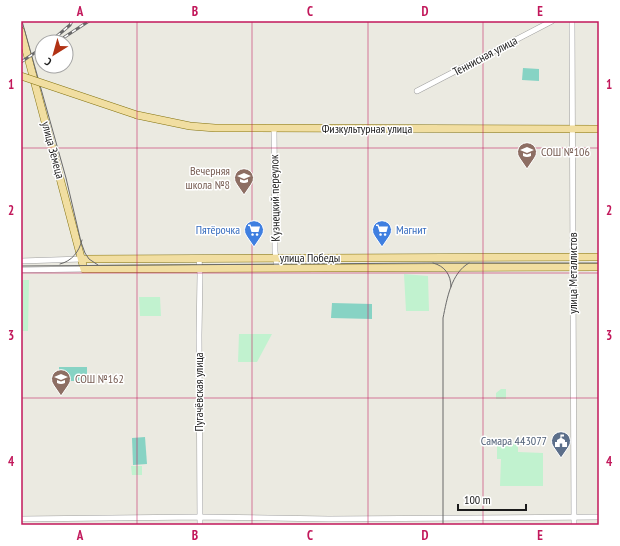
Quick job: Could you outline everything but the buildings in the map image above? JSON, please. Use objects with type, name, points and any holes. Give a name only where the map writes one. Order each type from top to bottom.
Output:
[{"type":"main road","name":"улица Земеца","points":[[21,31],[84,269]]},
{"type":"main road","name":"Физкультурная улица","points":[[21,76],[137,115],[190,126],[215,128],[599,129]]},
{"type":"main road","name":"улица Победы","points":[[82,259],[599,257]]},
{"type":"main road","name":"улица Победы","points":[[84,269],[599,267]]},
{"type":"street","name":"Теннисная улица","points":[[417,91],[552,21]]},
{"type":"street","name":"улица Металлистов","points":[[572,21],[574,525]]},
{"type":"street","name":"Кузнецкий переулок","points":[[274,128],[277,268]]},
{"type":"street","name":"Пугачёвская улица","points":[[199,258],[200,525]]},
{"type":"street","name":"улица Победы","points":[[21,261],[82,259]]},
{"type":"street","name":"улица Победы","points":[[21,270],[84,269]]},
{"type":"street","points":[[21,519],[200,517],[599,517]]},
{"type":"street","points":[[329,518],[329,525]]},
{"type":"green space","points":[[404,274],[428,276],[429,311],[406,311]]},
{"type":"green space","points":[[21,280],[29,280],[28,331],[21,331]]},
{"type":"green space","points":[[139,297],[160,297],[161,316],[140,316]]},
{"type":"green space","points":[[239,334],[272,334],[257,362],[238,362]]},
{"type":"green space","points":[[501,389],[506,389],[506,399],[496,399],[496,393]]},
{"type":"green space","points":[[497,442],[518,443],[518,452],[543,453],[543,486],[500,486],[501,459],[497,459]]},
{"type":"green space","points":[[131,466],[142,466],[142,475],[132,475]]},
{"type":"shaded area","points":[[523,68],[539,69],[539,81],[522,80]]},
{"type":"shaded area","points":[[332,303],[372,304],[372,319],[331,318]]},
{"type":"shaded area","points":[[59,367],[87,367],[87,381],[59,381]]},
{"type":"shaded area","points":[[145,437],[147,464],[133,465],[132,438]]},
{"type":"tram line","points":[[22,21],[66,178],[81,242],[89,259],[98,265]]},
{"type":"tram line","points":[[60,264],[68,261],[74,255],[82,240]]},
{"type":"tram line","points":[[433,263],[444,269],[450,279],[451,287]]},
{"type":"tram line","points":[[443,525],[443,318],[448,295],[454,280],[463,267],[469,263]]},
{"type":"tram line","points":[[21,266],[599,263]]},
{"type":"railway","points":[[59,34],[70,25],[72,21]]},
{"type":"railway","points":[[69,34],[89,21]]},
{"type":"railway","points":[[21,62],[34,53]]},
{"type":"place","name":"СОШ №106","points":[[527,169]]},
{"type":"place","name":"Вечерняя школа №8","points":[[244,195]]},
{"type":"place","name":"Пятёрочка","points":[[254,247]]},
{"type":"place","name":"Магнит","points":[[382,247]]},
{"type":"place","name":"СОШ №162","points":[[61,396]]},
{"type":"place","name":"Самара 443077","points":[[561,458]]}]
